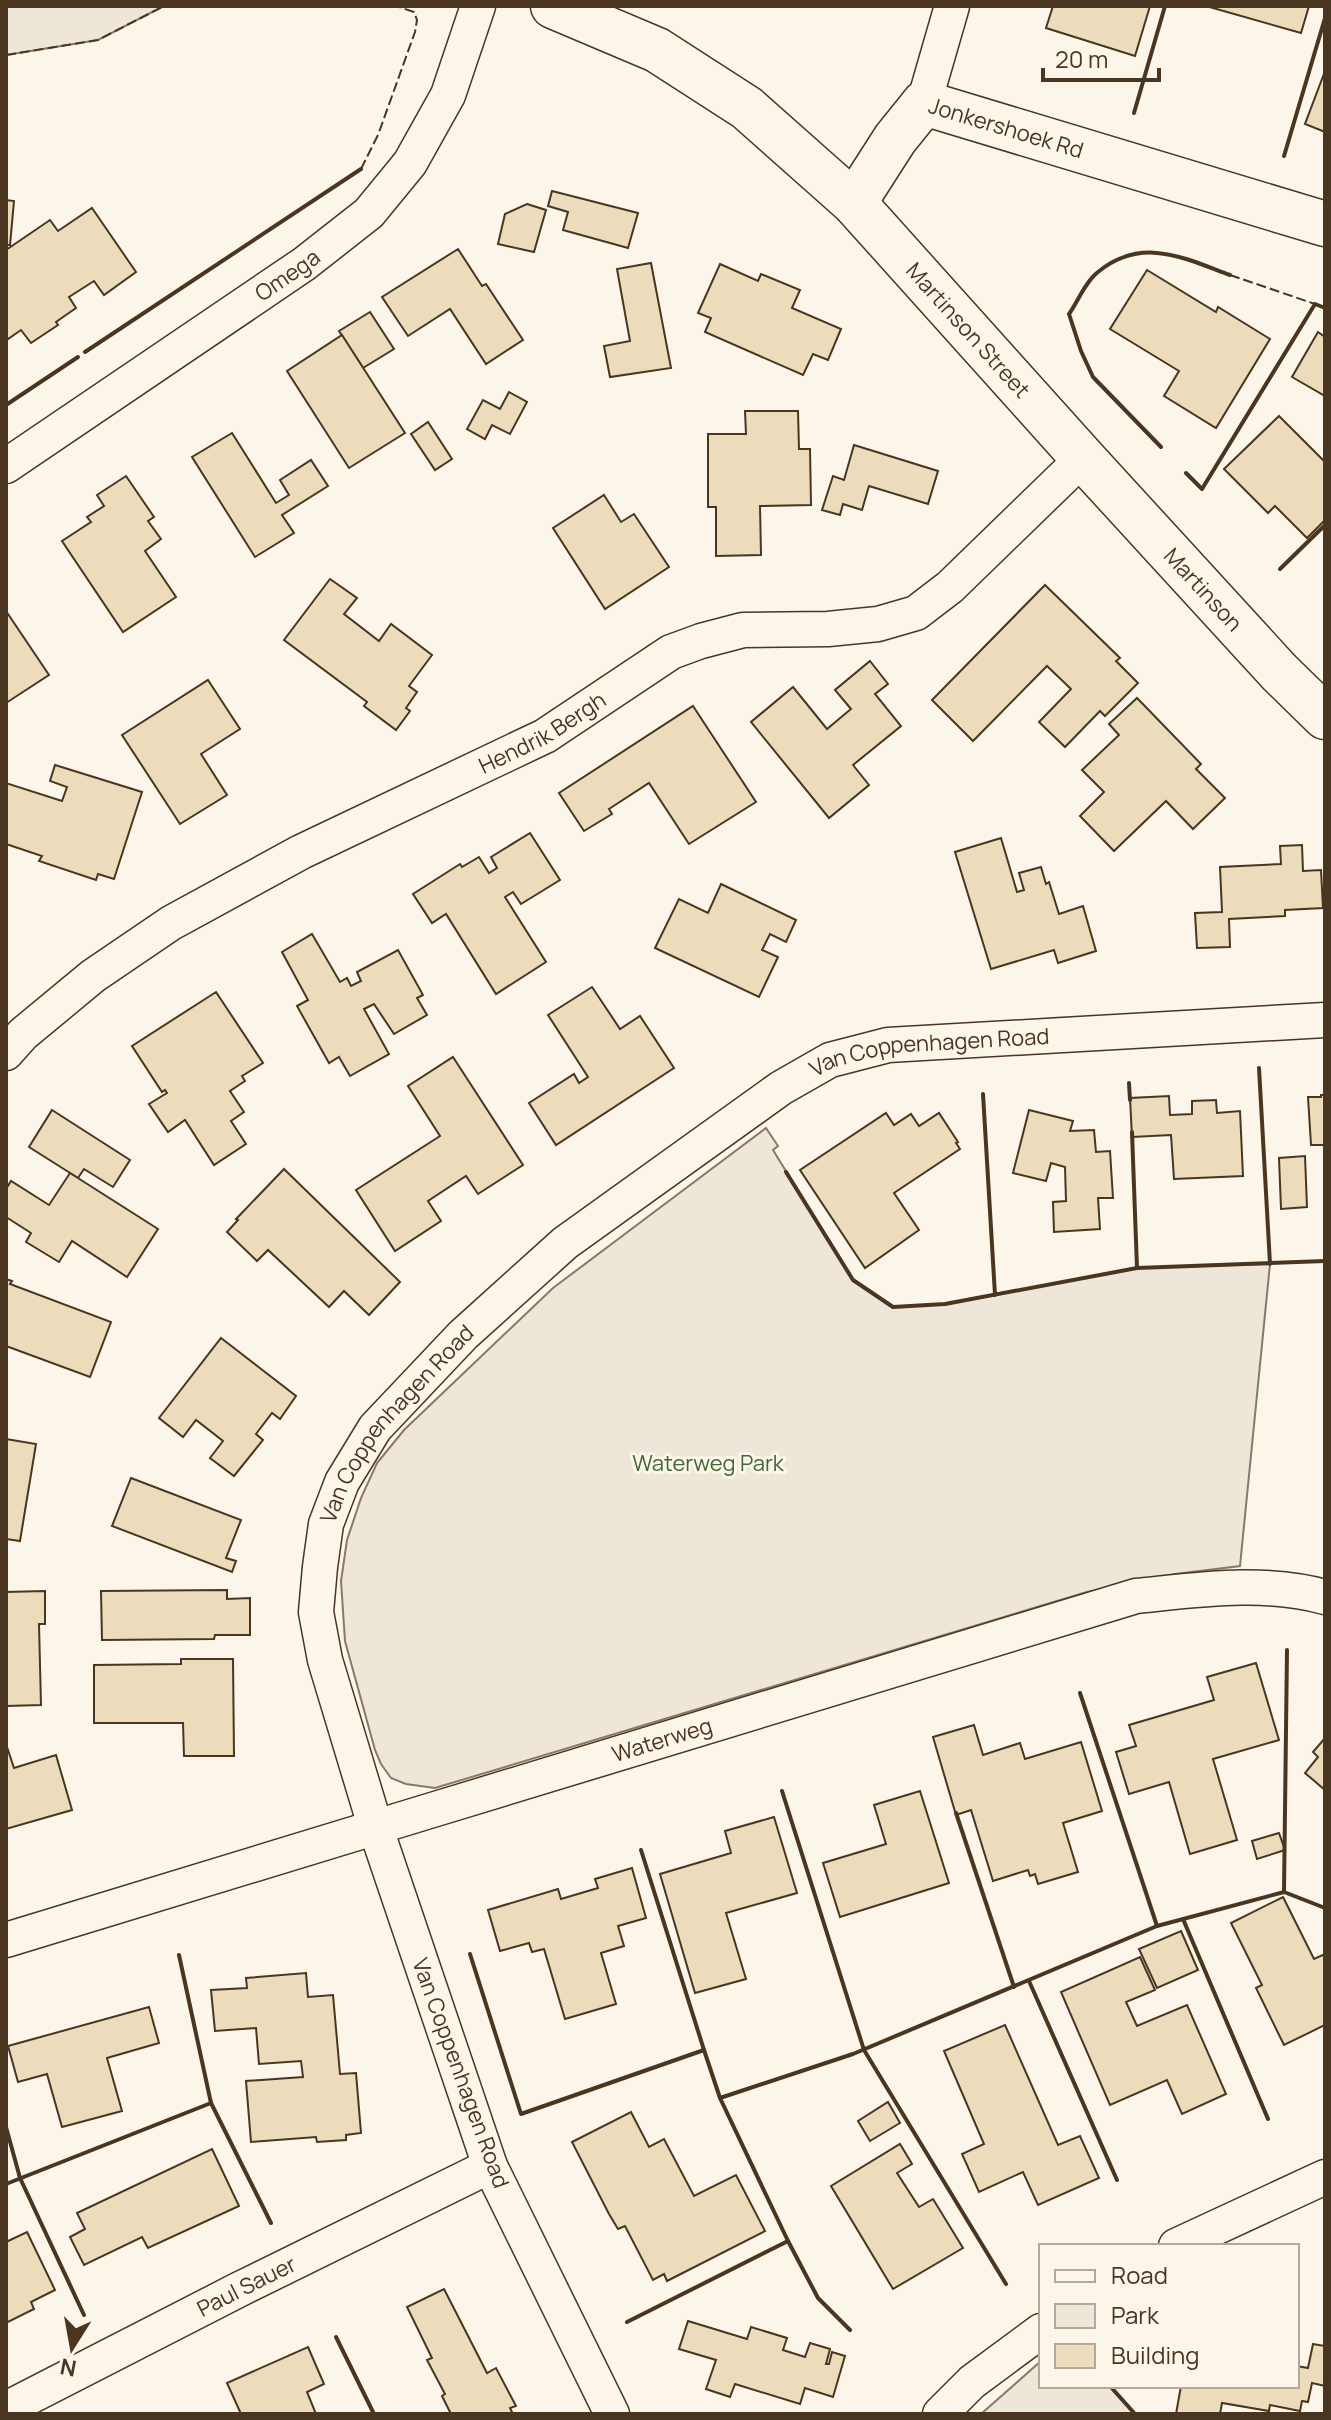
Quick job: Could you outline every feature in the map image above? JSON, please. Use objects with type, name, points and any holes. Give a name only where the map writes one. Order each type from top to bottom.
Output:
[{"type":"street","name":"Omega","points":[[6,466],[304,264],[369,213],[410,163],[448,95],[478,6]]},
{"type":"street","points":[[553,6],[657,50],[747,108],[854,203]]},
{"type":"street","points":[[924,103],[952,6]]},
{"type":"street","name":"Jonkershoek Rd","points":[[854,203],[895,139],[924,103],[1325,224]]},
{"type":"street","name":"Martinson Street","points":[[854,203],[1083,458]]},
{"type":"street","name":"Martinson","points":[[1083,458],[1279,672],[1325,717]]},
{"type":"street","name":"Hendrik Bergh","points":[[6,1053],[23,1034],[93,976],[171,923],[301,852],[545,736],[671,652],[743,630],[828,629],[878,624],[916,613],[950,587],[1083,458]]},
{"type":"street","name":"Van Coppenhagen Road","points":[[612,2414],[490,2166],[376,1829],[325,1660],[316,1612],[320,1567],[326,1524],[342,1482],[375,1428],[463,1335],[565,1243],[781,1088],[830,1060],[888,1045],[1325,1020]]},
{"type":"street","name":"Waterweg","points":[[6,1940],[1136,1596],[1201,1589],[1257,1588],[1325,1597]]},
{"type":"street","name":"Paul Sauer","points":[[6,2409],[490,2166]]},
{"type":"street","points":[[1180,2244],[1325,2177]]},
{"type":"street","points":[[940,2414],[972,2382],[1039,2332]]},
{"type":"green space","points":[[6,6],[164,6],[98,40],[6,55]]},
{"type":"green space","name":"Waterweg Park","points":[[766,1128],[778,1146],[773,1150],[853,1280],[893,1307],[946,1304],[1137,1268],[1270,1264],[1240,1566],[1175,1574],[1087,1592],[435,1788],[406,1784],[391,1778],[375,1750],[345,1641],[341,1581],[347,1540],[377,1463],[404,1430],[553,1288]]},
{"type":"green space","points":[[1039,2363],[1039,2388],[1112,2388],[1135,2414],[981,2414]]},
{"type":"building","points":[[1053,6],[1150,6],[1135,56],[1046,28]]},
{"type":"building","points":[[1206,6],[1309,6],[1301,33]]},
{"type":"building","points":[[1325,71],[1325,132],[1305,124]]},
{"type":"building","points":[[552,191],[638,213],[628,248],[563,230],[568,212],[548,206]]},
{"type":"building","points":[[6,200],[14,201],[10,245],[6,245]]},
{"type":"building","points":[[527,204],[546,210],[534,252],[498,244],[505,214]]},
{"type":"building","points":[[92,208],[136,272],[104,295],[94,281],[69,297],[76,308],[31,343],[21,330],[8,339],[6,250],[50,220],[58,231]]},
{"type":"building","points":[[458,249],[482,286],[486,284],[523,340],[486,364],[450,309],[408,336],[382,297]]},
{"type":"building","points":[[651,263],[671,368],[610,377],[604,346],[630,341],[617,269]]},
{"type":"building","points":[[720,264],[758,281],[761,274],[800,290],[792,308],[841,329],[828,360],[813,354],[803,375],[705,332],[711,318],[698,313]]},
{"type":"building","points":[[1147,270],[1216,312],[1218,307],[1270,339],[1216,428],[1164,396],[1179,371],[1110,329]]},
{"type":"building","points":[[370,312],[394,349],[363,368],[339,331]]},
{"type":"building","points":[[1318,332],[1325,337],[1325,396],[1292,377]]},
{"type":"building","points":[[342,335],[405,433],[349,468],[287,371]]},
{"type":"building","points":[[509,392],[527,402],[510,434],[492,425],[485,439],[467,429],[483,400],[500,409]]},
{"type":"building","points":[[745,411],[798,411],[799,449],[810,449],[811,505],[760,506],[761,555],[716,556],[716,507],[708,507],[708,434],[746,434]]},
{"type":"building","points":[[1279,416],[1325,462],[1325,520],[1307,538],[1275,506],[1268,513],[1224,469]]},
{"type":"building","points":[[428,422],[452,459],[435,470],[411,434]]},
{"type":"building","points":[[232,433],[276,503],[289,495],[280,480],[311,460],[328,486],[282,515],[294,533],[255,557],[192,457]]},
{"type":"building","points":[[854,445],[938,471],[928,504],[869,486],[862,510],[843,504],[840,515],[822,510],[833,476],[844,480]]},
{"type":"building","points":[[126,476],[154,517],[148,521],[161,539],[145,551],[176,597],[123,632],[62,541],[91,522],[87,517],[104,506],[97,495]]},
{"type":"building","points":[[604,495],[621,522],[634,514],[669,567],[605,609],[553,528]]},
{"type":"building","points":[[330,579],[357,598],[344,614],[379,641],[391,624],[432,655],[409,686],[417,692],[406,708],[410,711],[396,730],[364,706],[367,702],[284,640]]},
{"type":"building","points":[[1045,585],[1120,658],[1116,661],[1138,683],[1105,716],[1100,711],[1065,747],[1039,722],[1071,689],[1047,666],[973,741],[932,700]]},
{"type":"building","points":[[6,611],[49,675],[6,703]]},
{"type":"building","points":[[870,661],[888,684],[875,694],[901,726],[853,765],[869,785],[829,818],[751,722],[793,687],[827,729],[851,709],[835,690]]},
{"type":"building","points":[[208,680],[240,729],[201,754],[227,795],[180,824],[122,735]]},
{"type":"building","points":[[1137,698],[1201,764],[1196,769],[1225,798],[1193,829],[1166,801],[1114,851],[1080,816],[1104,792],[1082,770],[1119,735],[1109,724]]},
{"type":"building","points":[[693,706],[756,802],[689,844],[649,783],[609,809],[612,814],[584,831],[559,793]]},
{"type":"building","points":[[55,765],[142,792],[114,879],[98,874],[96,880],[39,861],[42,856],[6,844],[6,783],[62,801],[67,787],[50,781]]},
{"type":"building","points":[[530,833],[560,880],[521,904],[513,892],[505,897],[546,962],[496,994],[446,914],[432,923],[413,894],[460,864],[462,867],[479,857],[489,873],[497,868],[491,857]]},
{"type":"building","points":[[1001,838],[1017,892],[1024,890],[1019,873],[1041,867],[1059,914],[1083,906],[1096,951],[1058,963],[1054,950],[991,969],[955,852]]},
{"type":"building","points":[[1302,845],[1303,871],[1321,870],[1323,908],[1285,910],[1285,916],[1229,919],[1230,947],[1197,948],[1195,913],[1222,912],[1220,867],[1281,864],[1280,846]]},
{"type":"building","points":[[721,884],[796,920],[786,942],[770,934],[762,950],[778,957],[759,997],[655,948],[679,899],[708,913]]},
{"type":"building","points":[[312,934],[340,982],[347,978],[351,986],[361,981],[357,972],[398,950],[423,995],[417,998],[427,1015],[394,1034],[374,1004],[364,1009],[389,1054],[350,1076],[339,1057],[329,1063],[297,1006],[308,1000],[282,952]]},
{"type":"building","points":[[592,987],[620,1029],[640,1016],[674,1068],[556,1145],[529,1103],[574,1074],[579,1083],[588,1077],[548,1015]]},
{"type":"building","points":[[216,992],[263,1063],[242,1076],[245,1081],[230,1091],[244,1112],[231,1121],[246,1144],[214,1165],[185,1120],[168,1132],[149,1104],[167,1093],[165,1090],[162,1092],[132,1046]]},
{"type":"building","points":[[453,1057],[523,1165],[478,1194],[466,1176],[428,1201],[441,1221],[395,1251],[356,1190],[440,1136],[408,1086]]},
{"type":"building","points":[[1325,1095],[1325,1167],[1324,1145],[1311,1145],[1308,1097]]},
{"type":"building","points":[[1169,1096],[1170,1115],[1192,1114],[1192,1101],[1216,1100],[1217,1113],[1240,1111],[1243,1176],[1174,1179],[1171,1135],[1132,1137],[1130,1098]]},
{"type":"building","points":[[52,1110],[130,1160],[113,1187],[84,1169],[78,1178],[29,1147]]},
{"type":"building","points":[[1029,1110],[1073,1121],[1070,1131],[1094,1130],[1096,1152],[1110,1151],[1113,1198],[1098,1198],[1100,1229],[1054,1232],[1053,1202],[1066,1201],[1065,1167],[1051,1163],[1046,1181],[1013,1173]]},
{"type":"building","points":[[886,1113],[894,1125],[911,1114],[919,1126],[939,1113],[960,1149],[894,1193],[919,1230],[865,1268],[800,1170]]},
{"type":"building","points":[[1305,1156],[1307,1207],[1281,1209],[1279,1158]]},
{"type":"building","points":[[284,1169],[400,1282],[369,1315],[344,1291],[329,1307],[268,1250],[257,1261],[227,1232]]},
{"type":"building","points":[[70,1173],[158,1229],[127,1277],[72,1241],[59,1262],[26,1242],[31,1233],[6,1217],[6,1189],[11,1181],[49,1205]]},
{"type":"building","points":[[6,1279],[12,1281],[10,1284],[111,1322],[90,1377],[6,1346]]},
{"type":"building","points":[[221,1338],[296,1396],[280,1419],[272,1413],[256,1434],[263,1440],[234,1476],[210,1458],[223,1441],[196,1420],[183,1437],[159,1418]]},
{"type":"building","points":[[6,1439],[36,1444],[20,1541],[6,1539]]},
{"type":"building","points":[[131,1478],[241,1520],[226,1558],[236,1561],[232,1572],[112,1526]]},
{"type":"building","points":[[227,1590],[227,1599],[250,1598],[250,1635],[215,1635],[214,1639],[102,1640],[101,1591]]},
{"type":"building","points":[[45,1591],[45,1624],[39,1624],[41,1705],[6,1706],[6,1592]]},
{"type":"building","points":[[181,1659],[233,1659],[234,1756],[184,1756],[183,1723],[94,1723],[94,1665],[181,1664]]},
{"type":"building","points":[[1256,1663],[1279,1740],[1213,1759],[1237,1840],[1190,1854],[1169,1782],[1129,1794],[1116,1752],[1136,1746],[1129,1725],[1214,1700],[1207,1677]]},
{"type":"building","points":[[974,1725],[983,1755],[1020,1743],[1025,1759],[1081,1742],[1102,1811],[1063,1823],[1078,1872],[1038,1884],[1035,1874],[1030,1876],[1028,1870],[993,1881],[971,1810],[956,1815],[933,1737]]},
{"type":"building","points":[[1325,1738],[1325,1790],[1305,1773],[1318,1757],[1313,1752]]},
{"type":"building","points":[[6,1744],[14,1768],[56,1755],[72,1810],[6,1829]]},
{"type":"building","points":[[920,1791],[949,1883],[840,1917],[823,1863],[886,1844],[874,1805]]},
{"type":"building","points":[[774,1817],[797,1893],[726,1913],[746,1979],[695,1993],[660,1874],[731,1853],[725,1831]]},
{"type":"building","points":[[1279,1833],[1285,1850],[1257,1859],[1252,1841]]},
{"type":"building","points":[[632,1868],[646,1918],[618,1926],[624,1946],[601,1953],[616,2004],[565,2019],[544,1949],[532,1952],[529,1943],[500,1951],[488,1910],[558,1889],[561,1899],[598,1888],[595,1879]]},
{"type":"building","points":[[1283,1897],[1314,1959],[1325,1954],[1325,2025],[1284,2045],[1256,1988],[1262,1985],[1231,1923]]},
{"type":"building","points":[[1181,1931],[1198,1970],[1157,1988],[1139,1949]]},
{"type":"building","points":[[1140,1957],[1155,1990],[1126,2002],[1137,2026],[1187,2005],[1226,2094],[1182,2114],[1167,2080],[1110,2105],[1061,1992]]},
{"type":"building","points":[[306,1973],[308,1997],[333,1995],[340,2074],[356,2073],[361,2133],[346,2135],[346,2140],[317,2142],[316,2137],[251,2142],[246,2081],[303,2077],[301,2061],[259,2064],[256,2028],[215,2031],[211,1990],[247,1988],[246,1978]]},
{"type":"building","points":[[149,2007],[159,2043],[107,2058],[122,2111],[62,2127],[47,2074],[18,2082],[8,2046]]},
{"type":"building","points":[[1005,2025],[1058,2145],[1080,2136],[1099,2178],[1038,2205],[1023,2172],[979,2192],[962,2154],[984,2144],[944,2051]]},
{"type":"building","points":[[888,2102],[900,2123],[870,2141],[858,2121]]},
{"type":"building","points":[[631,2112],[649,2147],[664,2139],[694,2196],[736,2175],[765,2231],[667,2281],[664,2274],[653,2280],[625,2226],[618,2229],[609,2214],[572,2142]]},
{"type":"building","points":[[900,2144],[912,2164],[897,2173],[919,2207],[933,2199],[963,2248],[893,2289],[831,2186]]},
{"type":"building","points":[[212,2149],[239,2206],[148,2248],[142,2237],[84,2265],[70,2237],[85,2229],[77,2213]]},
{"type":"building","points":[[27,2232],[55,2290],[31,2302],[34,2309],[6,2323],[6,2242]]},
{"type":"building","points":[[444,2289],[487,2373],[496,2368],[516,2406],[510,2408],[513,2414],[451,2414],[442,2396],[445,2394],[427,2360],[432,2358],[407,2307]]},
{"type":"building","points":[[688,2321],[747,2339],[751,2327],[787,2338],[783,2350],[805,2357],[810,2343],[830,2349],[826,2364],[829,2364],[832,2352],[845,2356],[833,2397],[805,2388],[800,2404],[735,2384],[730,2397],[706,2389],[716,2360],[679,2349]]},
{"type":"building","points":[[1313,2344],[1325,2346],[1325,2386],[1312,2383],[1308,2402],[1302,2401],[1300,2411],[1270,2405],[1269,2411],[1222,2403],[1220,2414],[1176,2414],[1181,2388],[1299,2388],[1299,2366],[1308,2368]]},
{"type":"building","points":[[308,2347],[324,2384],[307,2392],[316,2414],[241,2414],[227,2383]]},
{"type":"fence","points":[[6,55],[98,40],[164,6]]},
{"type":"fence","points":[[361,169],[378,135],[415,32],[417,20],[414,12],[396,6]]},
{"type":"fence","points":[[1230,275],[1315,304]]},
{"type":"wall","points":[[1134,113],[1165,6]]},
{"type":"wall","points":[[1284,156],[1325,18]]},
{"type":"wall","points":[[85,352],[361,169]]},
{"type":"wall","points":[[1161,447],[1093,377],[1069,314],[1098,272],[1114,261],[1131,255],[1147,253],[1180,257],[1230,275]]},
{"type":"wall","points":[[1186,473],[1202,489],[1315,304],[1325,308]]},
{"type":"wall","points":[[6,405],[78,357]]},
{"type":"wall","points":[[1280,569],[1325,525]]},
{"type":"wall","points":[[1259,1068],[1270,1264]]},
{"type":"wall","points":[[1129,1083],[1130,1100]]},
{"type":"wall","points":[[983,1094],[995,1295]]},
{"type":"wall","points":[[1132,1132],[1137,1268]]},
{"type":"wall","points":[[786,1172],[853,1280],[893,1307],[945,1304],[1137,1268],[1325,1261]]},
{"type":"wall","points":[[1284,1892],[1287,1650]]},
{"type":"wall","points":[[1080,1693],[1157,1926]]},
{"type":"wall","points":[[782,1791],[864,2050],[1006,2284]]},
{"type":"wall","points":[[956,1813],[1014,1987]]},
{"type":"wall","points":[[641,1850],[704,2050]]},
{"type":"wall","points":[[470,1954],[521,2114],[704,2050],[720,2098],[853,2054],[1157,1926],[1284,1892],[1325,1908]]},
{"type":"wall","points":[[1183,1919],[1268,2119]]},
{"type":"wall","points":[[179,1955],[211,2103],[271,2223]]},
{"type":"wall","points":[[1029,1981],[1117,2180]]},
{"type":"wall","points":[[720,2098],[818,2298],[850,2330]]},
{"type":"wall","points":[[6,2184],[211,2103]]},
{"type":"wall","points":[[6,2127],[20,2178],[84,2315]]},
{"type":"wall","points":[[627,2322],[788,2241]]},
{"type":"wall","points":[[336,2337],[374,2414]]},
{"type":"wall","points":[[1112,2388],[1135,2414]]}]
